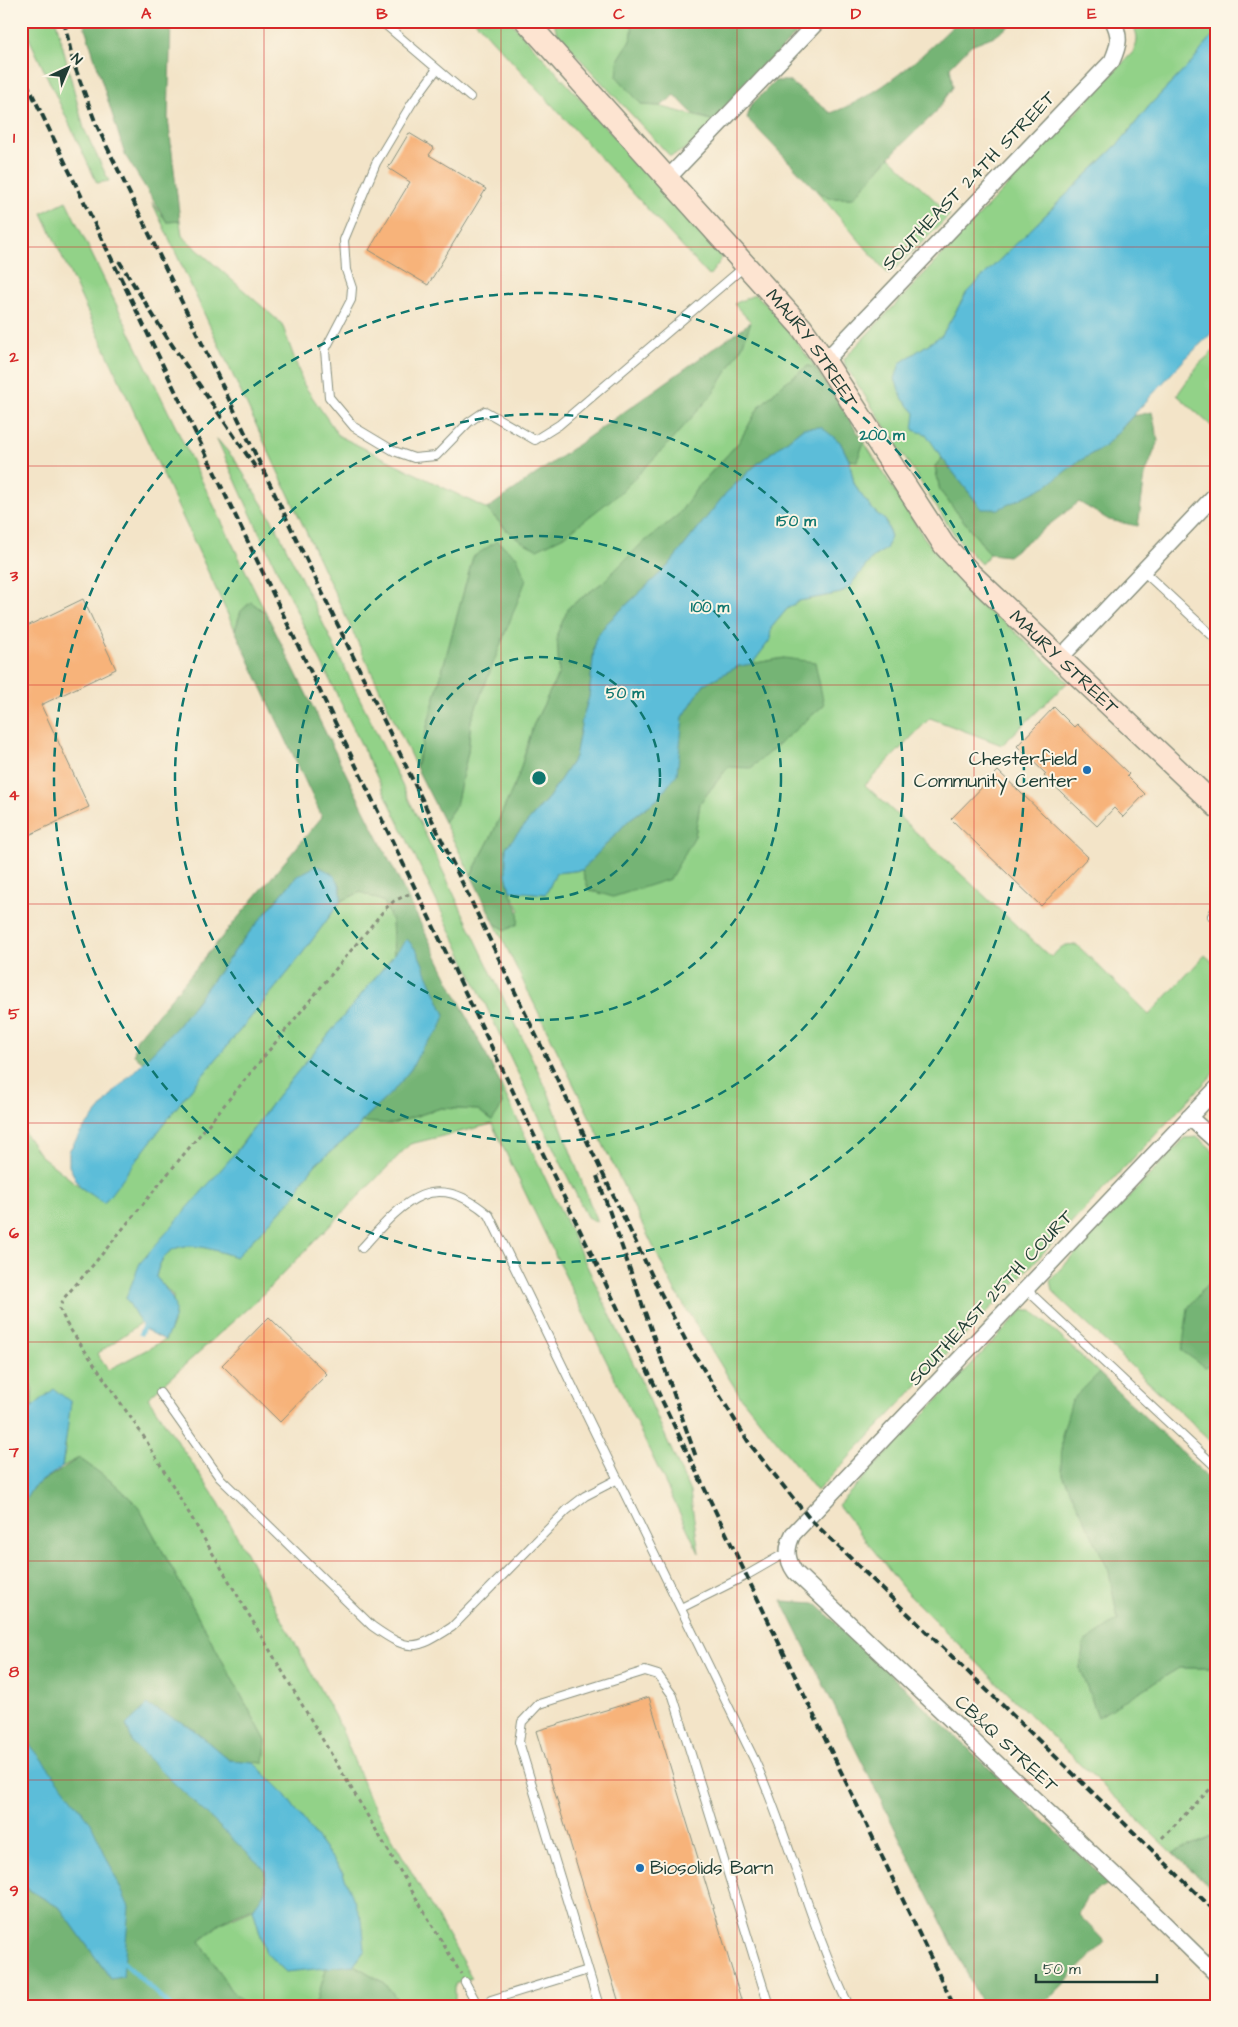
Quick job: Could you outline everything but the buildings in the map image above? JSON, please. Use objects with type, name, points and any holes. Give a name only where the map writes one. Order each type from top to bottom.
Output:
[{"type":"main road","name":"MAURY STREET","points":[[526,21],[802,328],[944,545],[971,574],[1217,806]]},
{"type":"street","points":[[667,179],[818,21]]},
{"type":"street","name":"SOUTHEAST 24TH STREET","points":[[825,361],[1112,60],[1118,45],[1119,33],[1113,21]]},
{"type":"street","points":[[1061,657],[1217,493]]},
{"type":"street","name":"SOUTHEAST 25TH COURT","points":[[787,1552],[793,1534],[1217,1088]]},
{"type":"street","points":[[1190,1117],[1217,1142]]},
{"type":"street","name":"CB&Q STREET","points":[[787,1552],[790,1564],[795,1572],[1123,1883],[1217,1975]]},
{"type":"lane","points":[[381,21],[470,98]]},
{"type":"lane","points":[[437,69],[412,103],[376,163],[344,240],[346,270],[352,288],[351,300],[325,350],[329,397],[354,428],[394,451],[414,458],[436,456],[469,422],[485,411],[535,440],[559,425],[745,265]]},
{"type":"lane","points":[[1143,571],[1217,640]]},
{"type":"lane","points":[[1212,916],[1217,906]]},
{"type":"lane","points":[[362,1248],[397,1209],[414,1197],[436,1192],[457,1194],[473,1201],[489,1215],[776,1807],[815,1929],[827,1961],[849,2006]]},
{"type":"lane","points":[[1026,1289],[1217,1468]]},
{"type":"lane","points":[[160,1393],[220,1478],[372,1626],[394,1642],[414,1647],[431,1640],[452,1627],[567,1510],[585,1496],[618,1479]]},
{"type":"lane","points":[[681,1608],[746,1576],[787,1552]]},
{"type":"lane","points":[[599,2006],[519,1742],[522,1722],[539,1704],[645,1670],[658,1675],[673,1696],[769,2006]]},
{"type":"lane","points":[[482,2006],[491,2000],[588,1970]]},
{"type":"lane","points":[[465,1982],[478,2006]]},
{"type":"path","points":[[409,894],[394,901],[385,909],[93,1265],[62,1298],[60,1309],[66,1323],[144,1437],[344,1780],[465,1982]]},
{"type":"path","points":[[1162,1838],[1217,1782]]},
{"type":"green space","points":[[21,21],[56,21],[84,129],[109,181],[97,183]]},
{"type":"green space","points":[[83,21],[171,21],[168,118],[180,221],[167,222],[125,155]]},
{"type":"green space","points":[[475,21],[510,21],[721,254],[721,260],[709,276]]},
{"type":"green space","points":[[554,21],[632,21],[630,42],[619,59],[642,105],[659,106],[714,121],[689,146],[670,156],[557,34]]},
{"type":"green space","points":[[632,21],[808,21],[714,121],[693,114],[675,95],[661,106],[642,105],[617,77],[619,59],[631,37]]},
{"type":"green space","points":[[958,21],[1016,21],[997,35],[971,45],[950,67],[953,87],[935,113],[897,149],[853,198],[829,198],[815,189],[747,118],[751,105],[775,81],[789,81],[831,113],[849,106],[866,97],[899,74]]},
{"type":"green space","points":[[1131,21],[1217,21],[1216,32],[1190,64],[1150,105],[1121,141],[967,292],[942,335],[900,363],[902,398],[915,413],[942,458],[935,466],[940,491],[990,554],[981,564],[956,537],[845,365],[844,359],[1133,52],[1137,36]]},
{"type":"green space","points":[[890,157],[950,215],[889,275],[815,189],[829,198],[853,198]]},
{"type":"green space","points":[[66,201],[266,613],[251,602],[241,611],[235,630],[42,213]]},
{"type":"green space","points":[[152,202],[167,222],[180,221],[182,236],[282,324],[304,385],[339,436],[487,509],[507,531],[751,322],[734,304],[756,294],[779,318],[816,368],[808,366],[783,384],[759,407],[739,442],[697,488],[678,516],[639,546],[602,583],[569,607],[557,634],[559,673],[533,726],[518,777],[492,835],[471,875],[444,822],[456,805],[468,752],[471,720],[495,657],[473,557],[416,767]]},
{"type":"green space","points":[[751,322],[742,347],[712,395],[622,491],[566,535],[537,549],[516,537],[487,509]]},
{"type":"green space","points":[[1217,348],[1217,431],[1177,395],[1199,364]]},
{"type":"green space","points":[[808,366],[816,368],[864,442],[857,461],[849,460],[840,442],[803,428],[756,465],[726,493],[668,566],[606,624],[595,640],[589,697],[582,720],[575,757],[549,797],[506,847],[507,881],[518,910],[518,924],[506,930],[495,924],[471,875],[492,835],[518,777],[533,726],[559,673],[557,634],[569,607],[602,583],[639,546],[678,515],[697,488],[739,442],[759,407],[783,384]]},
{"type":"green space","points":[[1152,412],[1158,441],[1145,475],[1138,526],[1109,520],[1079,502],[1008,556],[990,554],[940,491],[935,466],[942,458],[982,509],[1076,463],[1105,446],[1133,416]]},
{"type":"green space","points":[[217,439],[235,460],[275,525],[400,781],[548,1092],[597,1222],[587,1217],[288,594]]},
{"type":"green space","points":[[864,442],[923,536],[951,571],[1068,682],[1002,745],[930,718],[865,785],[1047,954],[1052,957],[1063,946],[1077,945],[1149,1015],[1205,955],[1217,966],[1217,1070],[817,1491],[740,1396],[674,1289],[495,924],[506,930],[520,910],[510,891],[546,894],[556,873],[582,870],[589,890],[695,836],[700,803],[728,767],[784,658],[752,664],[770,640],[771,628],[787,609],[799,601],[841,593],[849,587],[873,557],[886,549],[891,537],[886,521],[874,511],[859,492],[854,483],[849,460],[857,460]]},
{"type":"green space","points":[[497,541],[517,557],[526,580],[471,720],[468,752],[456,805],[444,822],[416,767],[473,557]]},
{"type":"green space","points":[[251,602],[266,613],[500,1083],[502,1106],[492,1121],[478,1110],[441,1108],[392,1124],[361,1122],[394,1090],[411,1069],[422,1048],[440,1029],[417,951],[407,940],[394,955],[392,921],[384,902],[361,892],[341,901],[341,887],[330,872],[297,876],[243,940],[177,1027],[143,1063],[134,1055],[136,1040],[322,817],[235,630],[241,611]]},
{"type":"green space","points":[[784,658],[815,662],[824,705],[751,768],[728,767],[700,803],[695,836],[670,879],[613,897],[589,890],[582,870],[630,819],[658,799],[683,717],[704,684],[739,666]]},
{"type":"green space","points":[[361,892],[384,902],[392,921],[394,955],[276,1098],[126,1298],[141,1323],[97,1354],[108,1370],[165,1340],[173,1324],[173,1296],[156,1277],[161,1263],[168,1253],[177,1248],[188,1246],[212,1249],[236,1257],[293,1198],[304,1179],[316,1164],[358,1129],[361,1122],[392,1124],[441,1108],[478,1110],[502,1106],[500,1083],[634,1365],[690,1492],[699,1553],[492,1124],[410,1144],[260,1297],[148,1398],[219,1503],[341,1728],[368,1796],[472,1978],[455,1984],[455,2006],[402,2006],[385,1983],[354,1965],[365,1950],[343,1873],[282,1791],[253,1762],[264,1763],[266,1741],[138,1506],[115,1484],[79,1458],[61,1467],[66,1449],[54,1389],[31,1408],[33,1390],[21,1358],[21,1128],[40,1155],[80,1187],[104,1202],[183,1099],[290,970],[341,901]]},
{"type":"green space","points":[[1198,1137],[1217,1154],[1217,1272],[1188,1308],[1205,1367],[1217,1362],[1217,1447],[1052,1291],[1050,1280],[1185,1138]]},
{"type":"green space","points":[[1217,1272],[1217,1362],[1205,1367],[1182,1351],[1188,1308]]},
{"type":"green space","points":[[1023,1310],[1032,1310],[1099,1373],[1072,1400],[1098,1545],[1109,1571],[1118,1621],[1084,1643],[1080,1668],[1098,1716],[1179,1668],[1217,1668],[1217,1836],[1214,1835],[1173,1853],[907,1593],[838,1505]]},
{"type":"green space","points":[[21,1358],[28,1377],[32,1404],[27,1422],[21,1432]]},
{"type":"green space","points":[[1099,1373],[1217,1486],[1217,1668],[1179,1668],[1098,1717],[1080,1668],[1084,1643],[1118,1620],[1109,1571],[1061,1471],[1062,1435],[1072,1400]]},
{"type":"green space","points":[[79,1458],[115,1484],[138,1506],[266,1741],[264,1763],[229,1760],[189,1726],[189,1796],[265,1870],[265,1885],[260,1902],[255,1907],[221,1923],[200,1941],[230,1989],[247,2006],[21,2006],[21,1885],[60,1908],[111,1979],[33,1750],[21,1733],[21,1507],[33,1487]]},
{"type":"green space","points":[[782,1601],[815,1603],[1110,1883],[1087,1896],[1078,1914],[1105,1942],[1042,2006],[983,2006]]},
{"type":"green space","points":[[1214,1835],[1217,1836],[1217,1893],[1173,1853]]},
{"type":"green space","points":[[253,1909],[266,1953],[286,1972],[327,1966],[317,2000],[312,2006],[247,2006],[230,1989],[200,1941],[221,1923]]},
{"type":"green space","points":[[354,1965],[385,1983],[402,2006],[312,2006],[317,2000],[327,1966]]},
{"type":"water","points":[[1217,30],[1217,328],[1184,360],[1105,446],[1076,463],[1048,485],[999,509],[982,509],[942,458],[926,434],[913,430],[915,413],[902,398],[895,379],[900,363],[942,335],[967,292],[1121,141],[1150,105],[1190,64]]},
{"type":"water","points":[[821,427],[840,442],[849,460],[854,483],[859,492],[874,511],[886,521],[891,537],[886,549],[873,557],[849,587],[841,593],[799,601],[787,609],[771,628],[770,640],[752,664],[739,666],[704,684],[683,717],[677,774],[658,799],[630,819],[582,870],[556,873],[546,894],[510,891],[506,874],[506,847],[549,797],[575,757],[582,720],[589,697],[595,640],[606,624],[668,566],[726,493],[756,465],[803,428]]},
{"type":"water","points":[[316,866],[328,871],[336,878],[339,883],[341,901],[290,970],[183,1099],[104,1203],[80,1187],[69,1166],[69,1151],[81,1132],[115,1091],[177,1027],[243,940],[297,876]]},
{"type":"water","points":[[407,939],[417,951],[445,1015],[440,1029],[422,1048],[411,1069],[394,1090],[361,1122],[358,1129],[316,1164],[304,1179],[293,1198],[236,1257],[212,1249],[188,1246],[177,1248],[168,1253],[161,1263],[156,1277],[173,1300],[175,1313],[173,1320],[165,1340],[144,1329],[126,1298],[140,1263],[237,1151],[276,1098]]},
{"type":"water","points":[[54,1389],[71,1402],[62,1467],[33,1487],[21,1507],[21,1432],[28,1422],[31,1408]]},
{"type":"water","points":[[147,1705],[189,1726],[229,1760],[253,1762],[282,1791],[343,1873],[362,1920],[365,1950],[354,1965],[286,1972],[266,1953],[253,1909],[266,1890],[265,1870],[134,1745],[126,1725]]},
{"type":"water","points":[[21,1733],[90,1821],[129,1907],[123,1977],[111,1979],[60,1908],[21,1885]]},
{"type":"waterway","points":[[141,1333],[145,1324]]},
{"type":"waterway","points":[[121,1960],[170,2006]]},
{"type":"railway","points":[[64,21],[73,62],[96,124],[656,1284],[686,1341],[749,1443],[809,1518],[1217,1913]]},
{"type":"railway","points":[[21,71],[954,2006]]},
{"type":"railway","points":[[119,261],[168,339],[256,468]]},
{"type":"railway","points":[[597,1176],[696,1457]]},
{"type":"place","name":"Chesterfield Community Center","points":[[1087,770]]},
{"type":"place","name":"Biosolids Barn","points":[[640,1868]]}]
